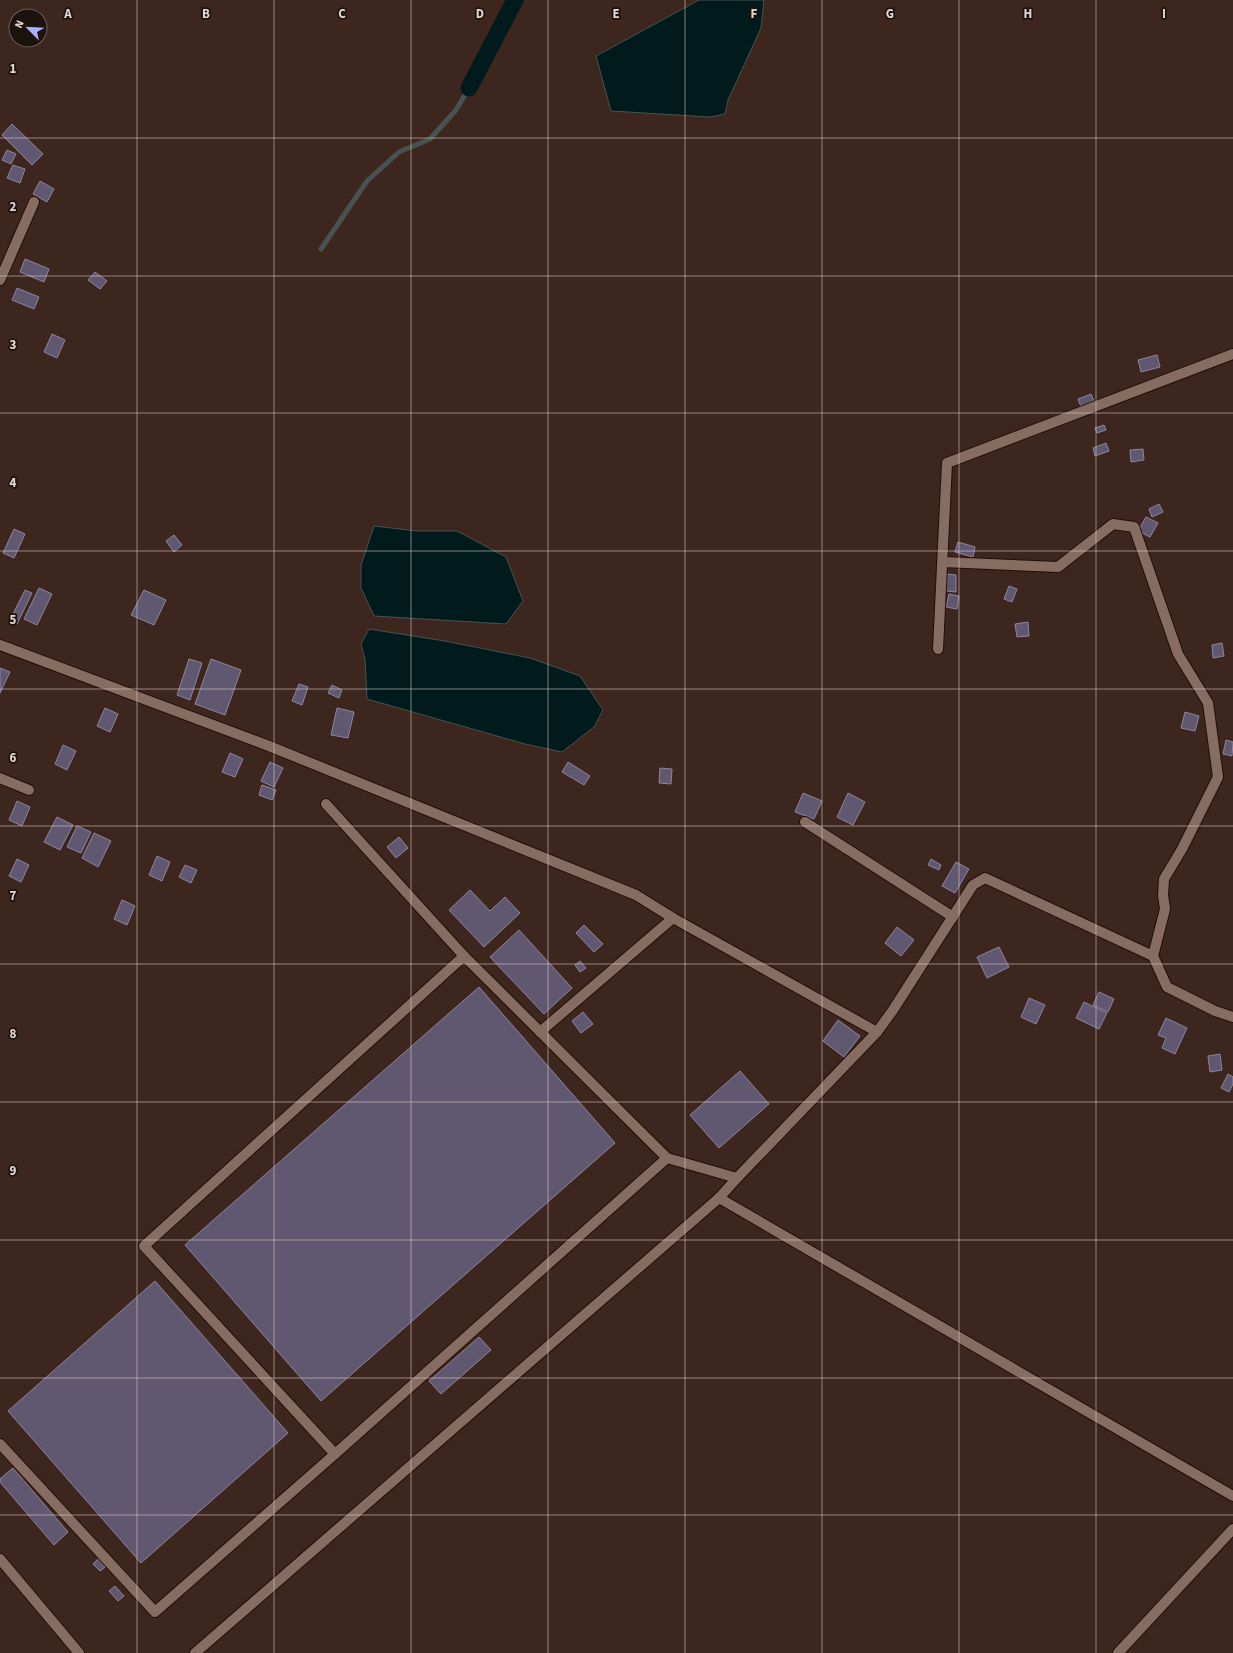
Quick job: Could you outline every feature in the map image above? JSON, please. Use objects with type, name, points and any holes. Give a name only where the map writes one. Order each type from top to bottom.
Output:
[{"type":"street","points":[[0,280],[34,202]]},
{"type":"street","points":[[938,649],[947,463],[1233,354]]},
{"type":"street","points":[[943,562],[1058,567],[1113,524],[1134,527],[1178,654],[1208,704],[1218,777],[1182,849],[1164,878],[1163,894],[1165,909],[1153,956],[1167,987],[1215,1011],[1233,1018]]},
{"type":"street","points":[[0,645],[284,752],[636,895],[673,918],[877,1032]]},
{"type":"street","points":[[0,778],[29,790]]},
{"type":"street","points":[[326,804],[464,956],[667,1158],[737,1178]]},
{"type":"street","points":[[805,822],[953,916]]},
{"type":"street","points":[[195,1653],[719,1198],[877,1032],[893,1010],[973,885],[985,878],[1153,956]]},
{"type":"street","points":[[540,1032],[673,918]]},
{"type":"street","points":[[335,1454],[144,1246],[464,956]]},
{"type":"street","points":[[0,1444],[155,1612],[335,1454],[667,1158]]},
{"type":"street","points":[[719,1198],[1233,1496]]},
{"type":"street","points":[[1118,1653],[1233,1529]]},
{"type":"street","points":[[0,1559],[80,1653]]},
{"type":"water","points":[[699,0],[764,0],[761,28],[728,100],[725,114],[711,117],[611,111],[596,56]]},
{"type":"water","points":[[374,526],[417,531],[457,531],[506,557],[523,601],[506,624],[374,616],[361,588],[361,565]]},
{"type":"water","points":[[369,629],[445,641],[530,658],[580,676],[603,710],[594,727],[562,752],[525,744],[367,699],[365,659],[361,644]]},
{"type":"building","points":[[12,124],[43,154],[32,165],[2,135]]},
{"type":"building","points":[[7,150],[16,154],[11,164],[2,160]]},
{"type":"building","points":[[13,165],[25,169],[20,183],[7,178]]},
{"type":"building","points":[[40,181],[54,189],[47,202],[33,194]]},
{"type":"building","points":[[25,259],[49,269],[44,282],[20,272]]},
{"type":"building","points":[[95,272],[107,281],[100,289],[88,280]]},
{"type":"building","points":[[17,288],[39,297],[34,309],[12,300]]},
{"type":"building","points":[[52,334],[65,340],[57,358],[44,352]]},
{"type":"building","points":[[1157,355],[1160,367],[1141,372],[1138,360]]},
{"type":"building","points":[[1091,394],[1094,401],[1081,407],[1078,399]]},
{"type":"building","points":[[1104,425],[1106,430],[1097,433],[1095,428]]},
{"type":"building","points":[[1106,443],[1109,451],[1095,456],[1093,448]]},
{"type":"building","points":[[1143,449],[1144,460],[1131,462],[1130,450]]},
{"type":"building","points":[[1159,504],[1163,512],[1152,517],[1149,509]]},
{"type":"building","points":[[1146,517],[1158,523],[1150,537],[1138,531]]},
{"type":"building","points":[[14,529],[25,534],[14,558],[3,553]]},
{"type":"building","points":[[174,535],[182,545],[174,552],[166,541]]},
{"type":"building","points":[[958,542],[975,547],[973,557],[955,552]]},
{"type":"building","points":[[947,574],[956,575],[956,592],[946,591]]},
{"type":"building","points":[[1009,586],[1017,589],[1012,602],[1004,599]]},
{"type":"building","points":[[39,588],[52,594],[37,625],[24,619]]},
{"type":"building","points":[[25,590],[32,593],[17,624],[10,620]]},
{"type":"building","points":[[144,590],[166,600],[154,625],[131,615]]},
{"type":"building","points":[[949,594],[959,596],[957,609],[946,607]]},
{"type":"building","points":[[1028,622],[1029,636],[1017,637],[1015,624]]},
{"type":"building","points":[[1222,643],[1224,656],[1213,658],[1212,645]]},
{"type":"building","points":[[189,659],[202,663],[190,700],[177,695]]},
{"type":"building","points":[[211,659],[241,670],[225,715],[195,704]]},
{"type":"building","points":[[0,668],[10,672],[0,693]]},
{"type":"building","points":[[299,684],[308,687],[302,705],[292,701]]},
{"type":"building","points":[[332,685],[342,690],[339,698],[328,693]]},
{"type":"building","points":[[105,708],[118,714],[110,732],[97,726]]},
{"type":"building","points":[[337,708],[354,712],[348,738],[331,735]]},
{"type":"building","points":[[1185,712],[1199,716],[1195,731],[1181,728]]},
{"type":"building","points":[[1226,740],[1233,742],[1232,756],[1223,754]]},
{"type":"building","points":[[63,745],[76,751],[67,770],[55,764]]},
{"type":"building","points":[[230,753],[243,759],[235,777],[222,772]]},
{"type":"building","points":[[270,762],[283,768],[274,787],[261,781]]},
{"type":"building","points":[[568,762],[590,776],[584,785],[562,772]]},
{"type":"building","points":[[660,768],[672,769],[671,784],[659,783]]},
{"type":"building","points":[[262,785],[276,790],[272,800],[259,795]]},
{"type":"building","points":[[803,793],[822,801],[814,819],[795,812]]},
{"type":"building","points":[[848,793],[865,802],[853,825],[837,817]]},
{"type":"building","points":[[17,801],[30,807],[22,826],[9,820]]},
{"type":"building","points":[[57,817],[73,825],[60,850],[44,842]]},
{"type":"building","points":[[77,826],[91,832],[81,853],[67,847]]},
{"type":"building","points":[[94,833],[111,841],[98,867],[82,858]]},
{"type":"building","points":[[399,837],[408,848],[396,858],[387,847]]},
{"type":"building","points":[[157,856],[170,862],[162,881],[149,875]]},
{"type":"building","points":[[17,859],[29,865],[21,882],[9,876]]},
{"type":"building","points":[[931,859],[941,865],[939,870],[928,865]]},
{"type":"building","points":[[956,862],[969,869],[955,893],[942,886]]},
{"type":"building","points":[[185,865],[197,870],[191,883],[179,877]]},
{"type":"building","points":[[470,890],[490,911],[505,897],[520,913],[484,947],[449,910]]},
{"type":"building","points":[[122,900],[135,906],[127,925],[114,919]]},
{"type":"building","points":[[584,925],[603,944],[594,952],[576,933]]},
{"type":"building","points":[[897,927],[914,940],[901,956],[885,943]]},
{"type":"building","points":[[519,930],[572,988],[544,1014],[490,957]]},
{"type":"building","points":[[999,947],[1009,967],[987,978],[977,957]]},
{"type":"building","points":[[580,961],[586,968],[580,972],[575,965]]},
{"type":"building","points":[[479,987],[615,1143],[321,1401],[185,1245]]},
{"type":"building","points":[[1099,992],[1114,999],[1108,1012],[1093,1005]]},
{"type":"building","points":[[1029,998],[1045,1005],[1036,1024],[1021,1017]]},
{"type":"building","points":[[1084,1002],[1107,1013],[1099,1029],[1076,1018]]},
{"type":"building","points":[[583,1012],[593,1024],[581,1033],[572,1021]]},
{"type":"building","points":[[1166,1018],[1187,1028],[1175,1054],[1162,1048],[1166,1038],[1158,1035]]},
{"type":"building","points":[[838,1020],[860,1036],[844,1057],[823,1041]]},
{"type":"building","points":[[1220,1054],[1222,1070],[1210,1072],[1208,1056]]},
{"type":"building","points":[[740,1071],[769,1104],[719,1148],[690,1115]]},
{"type":"building","points":[[1228,1074],[1233,1077],[1233,1084],[1229,1092],[1221,1088]]},
{"type":"building","points":[[155,1281],[288,1433],[141,1563],[8,1411]]},
{"type":"building","points":[[479,1337],[491,1350],[441,1394],[429,1381]]},
{"type":"building","points":[[13,1468],[68,1532],[54,1545],[0,1482],[0,1479]]},
{"type":"building","points":[[98,1559],[105,1567],[100,1571],[93,1564]]},
{"type":"building","points":[[115,1586],[124,1596],[118,1601],[109,1591]]},
{"type":"waterway","points":[[469,88],[515,0]]},
{"type":"waterway","points":[[321,249],[367,181],[399,152],[430,139],[456,110],[469,88]]}]
